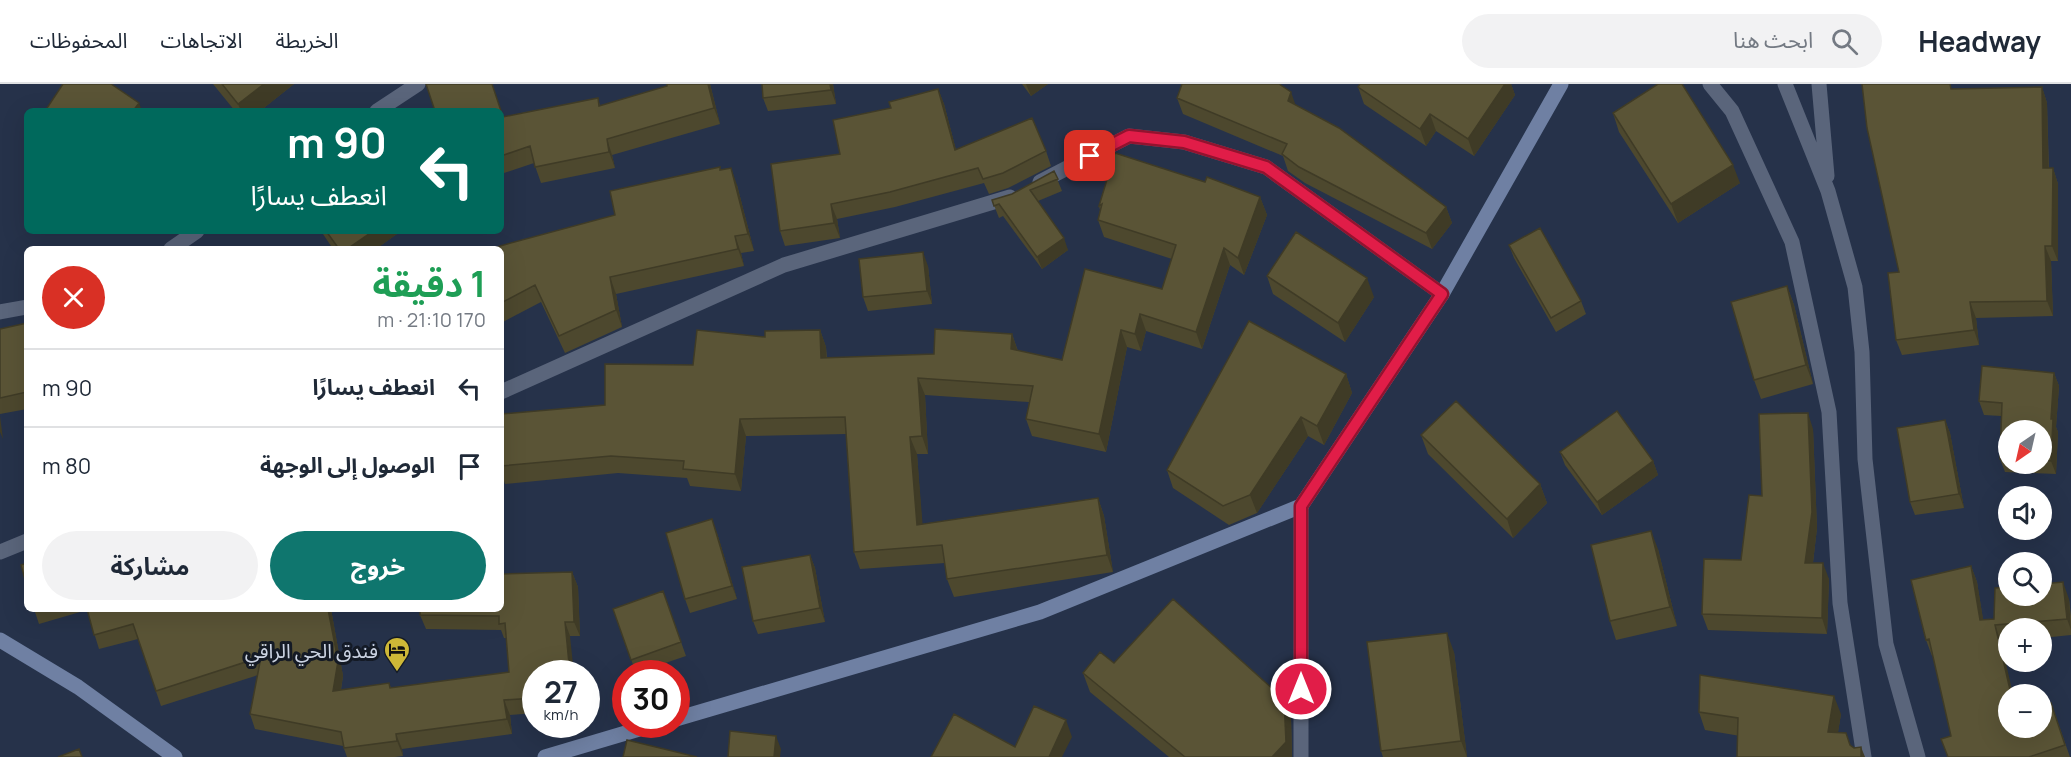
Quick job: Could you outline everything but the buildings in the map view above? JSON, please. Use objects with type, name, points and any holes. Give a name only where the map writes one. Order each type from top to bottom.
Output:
[{"type":"main road","points":[[690,714],[1040,612],[1301,506],[1442,294],[1561,84]]},
{"type":"main road","points":[[0,640],[78,687],[175,757]]},
{"type":"main road","points":[[545,757],[612,737]]},
{"type":"street","points":[[382,108],[418,84]]},
{"type":"street","points":[[1710,84],[1732,111],[1792,242],[1828,412],[1840,603],[1864,757]]},
{"type":"street","points":[[1785,84],[1828,191],[1855,287],[1862,352],[1865,459],[1887,644],[1918,757]]},
{"type":"street","points":[[1819,84],[1828,191]]},
{"type":"street","points":[[504,391],[784,265],[1012,197],[1129,136],[1184,142],[1266,167],[1442,294]]},
{"type":"street","points":[[175,246],[193,234]]},
{"type":"street","points":[[0,312],[24,308]]},
{"type":"street","points":[[1301,506],[1301,757]]},
{"type":"street","points":[[0,552],[24,542]]},
{"type":"place","name":"فندق الحي الراقي","points":[[397,673]]},
{"type":"route","points":[[1090,156],[1129,136],[1184,142],[1266,167],[1442,294],[1301,506],[1301,689]]}]
